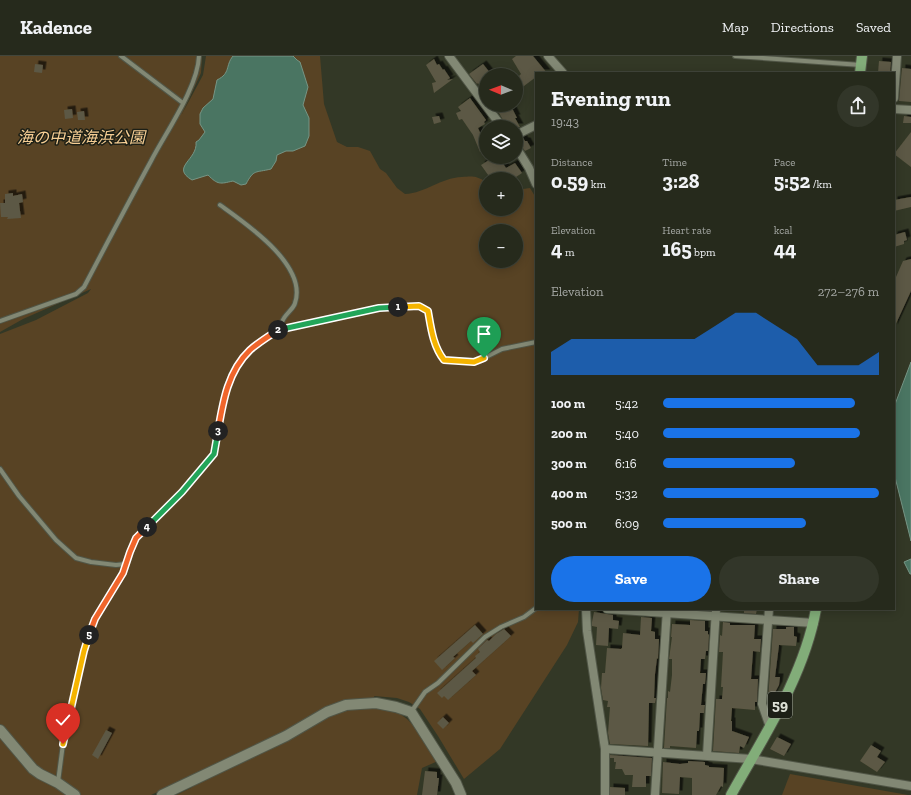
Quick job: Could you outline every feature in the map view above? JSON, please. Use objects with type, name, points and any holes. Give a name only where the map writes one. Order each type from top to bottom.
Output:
[{"type":"main road","name":"59","points":[[731,795],[770,727],[799,667],[814,623],[816,610]]},
{"type":"street","points":[[449,56],[497,120]]},
{"type":"street","points":[[548,56],[562,72]]},
{"type":"street","points":[[895,84],[897,56]]},
{"type":"street","points":[[895,109],[911,110]]},
{"type":"street","points":[[523,132],[535,126]]},
{"type":"street","points":[[523,158],[535,182]]},
{"type":"street","points":[[586,610],[585,617],[605,749],[605,795]]},
{"type":"street","points":[[629,610],[716,613],[769,620],[814,623]]},
{"type":"street","points":[[769,610],[762,704],[770,727]]},
{"type":"street","points":[[655,795],[667,611]]},
{"type":"street","points":[[707,755],[716,613]]},
{"type":"street","points":[[162,795],[286,736],[327,712],[346,705],[376,703],[396,706],[411,712],[456,783],[461,795]]},
{"type":"street","points":[[0,730],[33,769],[58,783],[75,795]]},
{"type":"street","points":[[605,749],[751,759],[911,786]]},
{"type":"lane","points":[[121,56],[183,103]]},
{"type":"lane","points":[[0,321],[76,294],[84,287],[183,103],[197,71],[199,56]]},
{"type":"lane","points":[[735,56],[861,64]]},
{"type":"lane","points":[[220,205],[256,231],[286,261],[297,289],[295,304],[283,319],[279,329]]},
{"type":"lane","points":[[58,783],[63,744],[84,651],[95,619],[123,573],[136,538],[182,492],[214,454],[223,402],[228,383],[234,369],[250,350],[279,329],[379,308],[419,306],[428,311],[432,333],[440,354],[444,360],[474,362],[502,349],[535,342]]},
{"type":"lane","points":[[0,469],[19,496],[56,540],[76,558],[116,565],[126,564]]},
{"type":"lane","points":[[411,712],[425,692],[438,684],[485,637],[501,627],[524,617],[535,609]]},
{"type":"green space","name":"海の中道海浜公園","points":[[0,56],[202,56],[201,73],[182,114],[203,75],[206,56],[320,56],[324,104],[337,142],[347,147],[358,147],[370,151],[380,169],[386,173],[397,188],[405,194],[420,191],[454,178],[475,177],[479,179],[479,216],[523,216],[523,189],[530,188],[535,196],[535,610],[579,610],[578,622],[567,645],[500,749],[464,779],[420,709],[409,702],[397,698],[374,696],[379,708],[396,711],[415,727],[438,761],[422,768],[417,795],[176,795],[191,788],[198,782],[197,773],[151,795],[0,795],[0,334],[36,320],[88,293],[91,289],[23,319],[0,332]]},
{"type":"green space","points":[[790,774],[908,795],[782,795]]},
{"type":"shaded area","points":[[233,56],[293,56],[300,62],[308,87],[303,105],[309,118],[309,136],[305,146],[277,155],[276,161],[271,169],[256,172],[251,176],[246,184],[241,185],[233,181],[219,183],[214,181],[208,175],[192,180],[186,175],[184,167],[196,148],[196,142],[205,132],[200,124],[200,114],[203,108],[213,99],[217,80],[226,72]]},
{"type":"shaded area","points":[[911,362],[911,541],[895,477],[895,404]]},
{"type":"shaded area","points":[[911,559],[911,574],[910,574],[904,562]]},
{"type":"building","points":[[516,56],[533,56],[546,72],[535,72],[535,78],[523,87],[523,68],[517,68],[512,59]]},
{"type":"building","points":[[434,59],[437,65],[439,64],[443,70],[444,69],[450,78],[447,80],[453,79],[434,93],[432,83],[436,82],[426,65]]},
{"type":"building","points":[[879,61],[891,62],[890,72],[878,72]]},
{"type":"building","points":[[35,64],[43,65],[42,73],[34,72]]},
{"type":"building","points":[[483,64],[486,68],[479,68],[479,85],[469,74]]},
{"type":"building","points":[[902,68],[911,69],[911,102],[899,101]]},
{"type":"building","points":[[470,98],[486,120],[479,120],[479,150],[473,135],[462,119],[459,120],[456,113],[461,111],[458,107]]},
{"type":"building","points":[[72,109],[73,118],[65,119],[64,110]]},
{"type":"building","points":[[84,111],[85,120],[78,120],[77,112]]},
{"type":"building","points":[[514,112],[517,118],[515,118],[516,120],[503,120],[499,113]]},
{"type":"building","points":[[439,116],[441,122],[434,124],[432,117]]},
{"type":"building","points":[[904,116],[911,117],[911,123],[903,123]]},
{"type":"building","points":[[911,132],[911,167],[895,155]]},
{"type":"building","points":[[523,138],[527,141],[531,148],[525,151],[523,148]]},
{"type":"building","points":[[503,164],[506,168],[516,164],[521,172],[486,172],[481,165]]},
{"type":"building","points":[[13,193],[13,196],[22,194],[23,202],[19,203],[21,218],[7,219],[8,217],[1,217],[0,203],[5,203],[5,194]]},
{"type":"building","points":[[911,197],[911,207],[895,211],[895,200]]},
{"type":"building","points":[[905,232],[907,240],[904,241],[904,244],[895,247],[895,235]]},
{"type":"building","points":[[911,259],[911,291],[895,326],[895,276],[903,261]]},
{"type":"building","points":[[744,610],[757,610],[756,614],[744,613]]},
{"type":"building","points":[[594,612],[613,615],[613,620],[619,621],[618,629],[609,628],[608,646],[596,645],[597,627],[592,626]]},
{"type":"building","points":[[641,617],[652,618],[651,631],[655,632],[655,639],[659,639],[658,659],[657,658],[655,674],[654,698],[656,698],[655,703],[649,703],[648,746],[610,744],[608,733],[610,707],[607,707],[608,701],[603,700],[601,688],[602,673],[605,673],[607,648],[621,649],[623,633],[640,635]]},
{"type":"building","points":[[690,620],[705,621],[705,631],[708,631],[709,635],[708,651],[706,651],[705,659],[701,659],[700,673],[706,673],[705,684],[703,684],[701,705],[705,705],[704,713],[700,713],[696,748],[670,746],[670,748],[664,748],[667,698],[668,691],[670,692],[672,675],[672,659],[669,659],[672,624],[690,625]]},
{"type":"building","points":[[723,622],[730,623],[730,625],[755,625],[754,639],[761,639],[760,652],[753,651],[751,679],[758,679],[757,702],[755,702],[755,710],[732,708],[732,731],[749,737],[744,748],[740,746],[739,753],[713,751],[716,699],[722,699],[723,687],[721,687],[723,652],[719,652],[720,635],[722,636]]},
{"type":"building","points":[[475,625],[483,634],[473,643],[471,641],[453,657],[455,658],[442,670],[434,661]]},
{"type":"building","points":[[786,627],[794,627],[794,636],[797,637],[796,646],[779,645],[775,677],[780,677],[779,685],[771,700],[768,700],[773,629],[786,629]]},
{"type":"building","points":[[504,629],[511,636],[472,671],[476,675],[448,700],[444,696],[442,698],[437,693],[476,658],[475,656],[480,652],[478,649],[487,640],[489,641]]},
{"type":"building","points":[[443,717],[449,723],[443,729],[437,723]]},
{"type":"building","points":[[106,730],[112,733],[98,759],[92,755]]},
{"type":"building","points":[[777,737],[791,744],[784,756],[770,749]]},
{"type":"building","points":[[871,745],[881,751],[877,757],[885,762],[877,772],[860,761]]},
{"type":"building","points":[[610,755],[652,758],[651,776],[646,776],[646,787],[632,787],[633,775],[625,775],[622,769],[615,769],[616,762],[614,762],[614,758],[610,758]]},
{"type":"building","points":[[688,761],[705,762],[705,765],[709,767],[724,768],[723,787],[721,786],[716,795],[692,795],[692,778],[680,777],[679,794],[662,793],[663,762],[680,764],[688,763]]},
{"type":"building","points":[[425,771],[437,772],[437,778],[439,778],[437,795],[422,795]]},
{"type":"building","points":[[610,787],[625,788],[625,795],[610,795]]},
{"type":"route","points":[[63,744],[84,651],[95,619],[123,573],[136,538],[182,492],[214,454],[223,402],[228,383],[234,369],[250,350],[279,329],[379,308],[419,306],[428,311],[432,333],[440,354],[444,360],[474,362],[484,358]]}]
